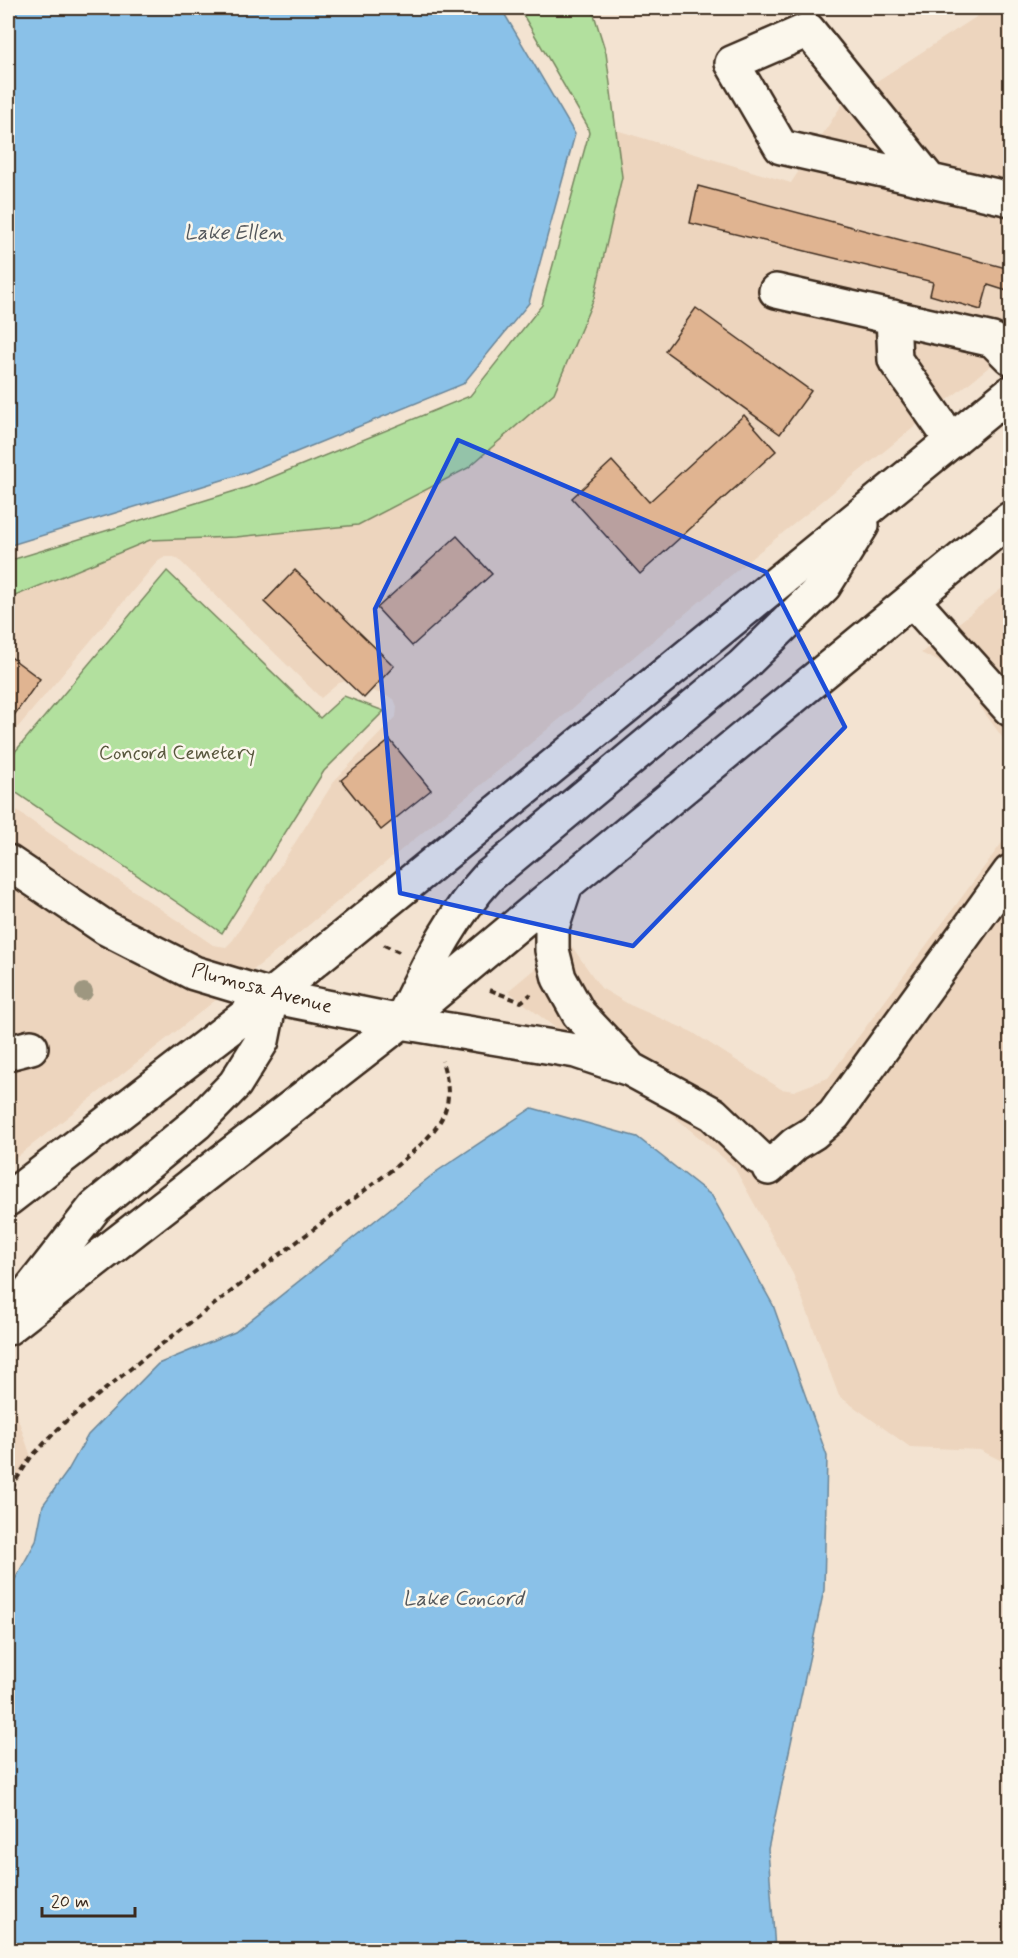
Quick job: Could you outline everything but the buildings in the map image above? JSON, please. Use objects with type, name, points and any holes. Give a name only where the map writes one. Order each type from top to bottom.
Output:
[{"type":"main road","points":[[930,181],[808,30],[732,63],[781,147],[930,181],[1011,199]]},
{"type":"main road","points":[[776,291],[993,340],[1011,357]]},
{"type":"main road","points":[[893,317],[895,360],[952,441]]},
{"type":"main road","points":[[8,1200],[271,996],[1011,393]]},
{"type":"main road","points":[[401,1022],[441,940],[469,898],[489,876],[750,658],[824,586],[876,503]]},
{"type":"main road","points":[[8,1328],[401,1022],[1011,519]]},
{"type":"main road","points":[[912,600],[1011,709]]},
{"type":"main road","name":"Plumosa Avenue","points":[[8,862],[106,928],[194,973],[271,996],[401,1022],[576,1051],[630,1069]]},
{"type":"main road","points":[[566,884],[552,927],[552,950],[559,978],[579,1014],[630,1069],[713,1114],[764,1163],[813,1133],[834,1115],[1011,872]]},
{"type":"main road","points":[[8,1319],[95,1207],[197,1123],[235,1084],[262,1041],[271,996]]},
{"type":"path","points":[[486,989],[521,1002],[534,992]]},
{"type":"path","points":[[8,1499],[16,1480],[31,1457],[65,1422],[150,1353],[424,1142],[438,1124],[448,1095],[436,1028]]},
{"type":"highlighted area","points":[[458,440],[766,572],[845,727],[633,946],[400,893],[375,609]]},
{"type":"shaded area","points":[[990,8],[1010,8],[1010,350],[754,556],[481,785],[251,972],[201,957],[115,912],[15,846],[8,839],[8,805],[213,945],[226,947],[233,940],[335,780],[396,717],[397,707],[394,699],[347,681],[339,683],[321,698],[178,559],[165,557],[157,562],[8,739],[8,599],[150,540],[236,537],[554,393],[595,298],[621,177],[616,130],[791,183],[843,103]]},
{"type":"shaded area","points":[[1010,582],[1010,748],[952,668],[921,653]]},
{"type":"shaded area","points":[[1010,832],[1010,1465],[980,1450],[910,1447],[839,1396],[793,1274],[734,1167],[669,1112],[508,991],[568,941],[601,988],[630,1005],[692,1032],[781,1089],[794,1091],[828,1078]]},
{"type":"shaded area","points":[[8,884],[97,943],[185,989],[217,999],[8,1164]]},
{"type":"shaded area","points":[[8,1389],[31,1457],[16,1480],[8,1499]]},
{"type":"green space","points":[[519,8],[592,8],[606,53],[622,177],[594,298],[554,393],[468,468],[358,525],[236,537],[150,540],[8,599],[8,561],[248,487],[470,396],[542,305],[589,133],[587,125]]},
{"type":"green space","name":"Concord Cemetery","points":[[167,571],[320,718],[344,696],[384,711],[324,771],[222,933],[8,787],[8,760]]},
{"type":"water","name":"Lake Ellen","points":[[8,8],[501,8],[575,134],[529,303],[463,384],[245,473],[8,546]]},
{"type":"water","name":"Lake Concord","points":[[532,1108],[637,1137],[712,1196],[773,1305],[827,1456],[824,1590],[768,1849],[775,1950],[8,1950],[8,1592],[36,1541],[43,1505],[67,1472],[88,1435],[158,1364],[235,1332],[436,1172]]}]
